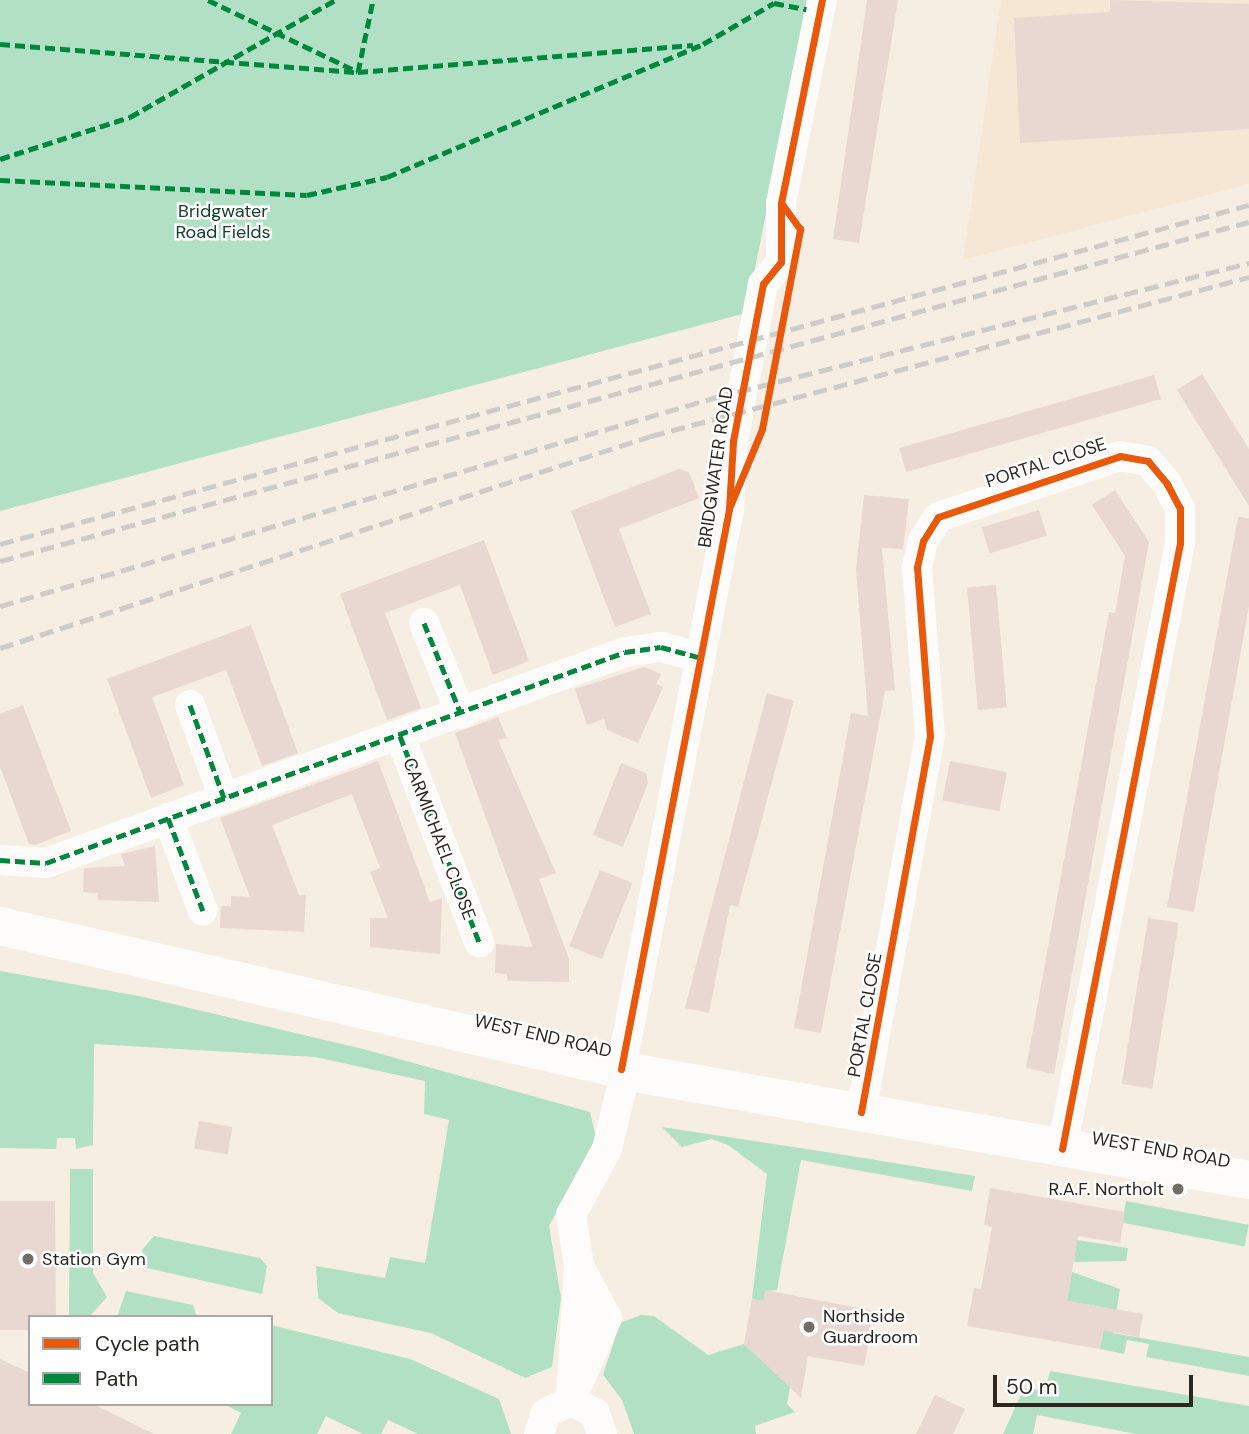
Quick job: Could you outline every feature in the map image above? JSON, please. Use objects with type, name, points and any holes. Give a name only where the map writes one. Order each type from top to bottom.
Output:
[{"type":"main road","name":"WEST END ROAD","points":[[0,926],[624,1070],[1249,1180]]},
{"type":"street","name":"BRIDGWATER ROAD","points":[[570,1401],[579,1266],[571,1215],[607,1149],[624,1070],[723,534],[763,284],[781,262],[777,239],[822,0]]},
{"type":"street","name":"PORTAL CLOSE","points":[[861,1112],[930,736],[918,566],[923,541],[939,517],[1120,456],[1148,461],[1167,484],[1180,508],[1180,543],[1062,1149]]},
{"type":"street","points":[[424,623],[461,713]]},
{"type":"street","name":"CARMICHAEL CLOSE","points":[[0,860],[46,863],[625,652],[661,646],[699,657]]},
{"type":"street","points":[[190,705],[224,798]]},
{"type":"street","name":"CARMICHAEL CLOSE","points":[[400,736],[479,942]]},
{"type":"street","points":[[168,818],[203,911]]},
{"type":"street","points":[[540,1434],[546,1413],[570,1401],[595,1413],[602,1434]]},
{"type":"shaded area","points":[[1001,0],[1249,0],[1249,184],[963,260]]},
{"type":"green space","name":"Bridgwater Road Fields","points":[[0,0],[809,0],[746,313],[0,511]]},
{"type":"green space","points":[[0,971],[139,996],[363,1049],[590,1112],[596,1138],[549,1226],[561,1298],[552,1367],[525,1378],[431,1333],[338,1313],[318,1298],[316,1266],[385,1278],[390,1257],[425,1263],[449,1120],[424,1114],[425,1081],[315,1057],[94,1044],[93,1145],[76,1149],[75,1138],[57,1138],[56,1149],[0,1148]]},
{"type":"green space","points":[[662,1127],[975,1176],[972,1191],[801,1160],[777,1290],[766,1291],[764,1301],[752,1299],[767,1174],[728,1145],[712,1139],[682,1147]]},
{"type":"green space","points":[[70,1169],[93,1169],[93,1273],[107,1297],[91,1315],[69,1315]]},
{"type":"green space","points":[[1126,1201],[1249,1225],[1245,1246],[1122,1223]]},
{"type":"green space","points":[[154,1236],[260,1258],[267,1266],[262,1294],[147,1268],[142,1250]]},
{"type":"green space","points":[[1077,1240],[1128,1248],[1126,1261],[1074,1262]]},
{"type":"green space","points":[[1072,1272],[1120,1289],[1113,1333],[1249,1357],[1249,1376],[1146,1357],[1149,1344],[1127,1340],[1124,1354],[1100,1349],[1107,1308],[1067,1301]]},
{"type":"green space","points":[[126,1291],[193,1305],[196,1315],[118,1315]]},
{"type":"green space","points":[[641,1315],[654,1316],[708,1355],[744,1344],[790,1387],[787,1404],[795,1412],[755,1426],[756,1434],[634,1434],[622,1400],[603,1375],[620,1323]]},
{"type":"green space","points":[[273,1325],[410,1359],[499,1399],[511,1434],[418,1434],[388,1420],[381,1434],[363,1434],[326,1416],[317,1434],[231,1434],[241,1413],[228,1406],[273,1406]]},
{"type":"green space","points":[[1050,1371],[1249,1406],[1249,1434],[1136,1434],[1037,1415],[1033,1434],[1003,1434],[1024,1388],[1045,1391]]},
{"type":"building","points":[[867,0],[898,0],[859,243],[833,239]]},
{"type":"building","points":[[1110,0],[1249,4],[1249,129],[1020,143],[1014,18],[1110,12]]},
{"type":"building","points":[[1202,374],[1249,449],[1249,506],[1177,390]]},
{"type":"building","points":[[1154,375],[1161,399],[906,472],[899,448]]},
{"type":"building","points":[[679,469],[689,472],[699,498],[619,529],[651,614],[615,627],[571,511]]},
{"type":"building","points":[[1115,490],[1149,542],[1054,1074],[1026,1068],[1109,612],[1115,613],[1125,556],[1092,505]]},
{"type":"building","points":[[864,495],[909,499],[903,549],[882,548],[895,690],[885,691],[821,1033],[794,1028],[851,713],[868,716],[856,570]]},
{"type":"building","points":[[1039,510],[1047,536],[990,553],[982,528]]},
{"type":"building","points":[[1238,517],[1249,518],[1249,606],[1194,912],[1167,907]]},
{"type":"building","points":[[484,540],[529,661],[493,675],[460,585],[385,613],[421,708],[387,720],[340,594]]},
{"type":"building","points":[[996,585],[1007,708],[978,710],[967,588]]},
{"type":"building","points":[[251,625],[298,753],[262,766],[226,670],[152,697],[184,785],[151,798],[107,679]]},
{"type":"building","points":[[644,667],[661,674],[656,684],[663,687],[638,743],[607,730],[604,719],[587,725],[575,689]]},
{"type":"building","points":[[767,693],[794,701],[738,907],[730,905],[709,1013],[685,1008]]},
{"type":"building","points":[[23,705],[71,831],[35,845],[29,844],[0,767],[0,714]]},
{"type":"building","points":[[498,717],[507,738],[498,740],[556,873],[539,879],[569,959],[569,982],[507,981],[507,974],[495,973],[496,944],[533,947],[455,733]]},
{"type":"building","points":[[378,761],[430,902],[442,898],[440,954],[370,947],[370,918],[388,918],[370,872],[380,868],[352,794],[272,825],[299,895],[306,895],[304,932],[220,928],[221,906],[231,906],[231,896],[250,897],[220,818]]},
{"type":"building","points":[[950,761],[1007,772],[999,811],[942,800]]},
{"type":"building","points":[[621,763],[646,773],[648,783],[623,847],[593,835]]},
{"type":"building","points":[[155,846],[159,902],[98,900],[98,893],[83,892],[84,868],[125,866],[121,854]]},
{"type":"building","points":[[600,870],[632,883],[602,959],[569,946]]},
{"type":"building","points":[[1148,918],[1179,923],[1152,1089],[1122,1084]]},
{"type":"building","points":[[199,1121],[232,1127],[228,1154],[194,1149]]},
{"type":"building","points":[[990,1188],[1125,1212],[1120,1243],[1078,1236],[1067,1301],[1143,1314],[1139,1337],[1103,1330],[1100,1349],[967,1326],[974,1288],[981,1289],[992,1227],[984,1225]]},
{"type":"building","name":"Station Gym","points":[[0,1201],[55,1201],[56,1315],[28,1315],[28,1330],[0,1330]]},
{"type":"building","name":"Northside Guardroom","points":[[765,1290],[874,1311],[864,1366],[808,1356],[801,1398],[744,1344],[752,1299],[764,1301]]},
{"type":"building","points":[[0,1359],[28,1372],[28,1406],[97,1406],[154,1434],[0,1434]]},
{"type":"building","points":[[935,1395],[965,1409],[953,1434],[916,1434]]},
{"type":"railway","points":[[0,544],[1249,205]]},
{"type":"railway","points":[[0,561],[1249,222]]},
{"type":"railway","points":[[0,606],[717,397],[1249,263]]},
{"type":"railway","points":[[0,648],[651,436],[1249,277]]},
{"type":"marked path","points":[[208,0],[358,72],[693,45]]},
{"type":"marked path","points":[[0,159],[130,117],[335,0]]},
{"type":"marked path","points":[[0,44],[358,72],[373,0]]},
{"type":"marked path","points":[[0,180],[307,195],[387,177],[703,44],[774,3],[806,9]]},
{"type":"marked path","points":[[424,623],[461,714]]},
{"type":"marked path","points":[[0,860],[46,863],[625,652],[661,647],[699,657]]},
{"type":"marked path","points":[[190,705],[224,798]]},
{"type":"marked path","points":[[400,736],[479,942]]},
{"type":"marked path","points":[[168,818],[203,911]]},
{"type":"cycle path","points":[[621,1069],[729,509],[733,441],[763,284],[781,262],[781,203],[822,0]]},
{"type":"cycle path","points":[[730,506],[762,429],[800,229],[781,203]]},
{"type":"cycle path","points":[[861,1112],[930,736],[917,567],[923,541],[938,517],[1120,456],[1148,461],[1167,484],[1180,508],[1180,543],[1062,1149]]},
{"type":"place","name":"R.A.F. Northolt","points":[[1178,1189]]},
{"type":"place","name":"Station Gym","points":[[28,1259]]},
{"type":"place","name":"Northside Guardroom","points":[[809,1327]]}]
